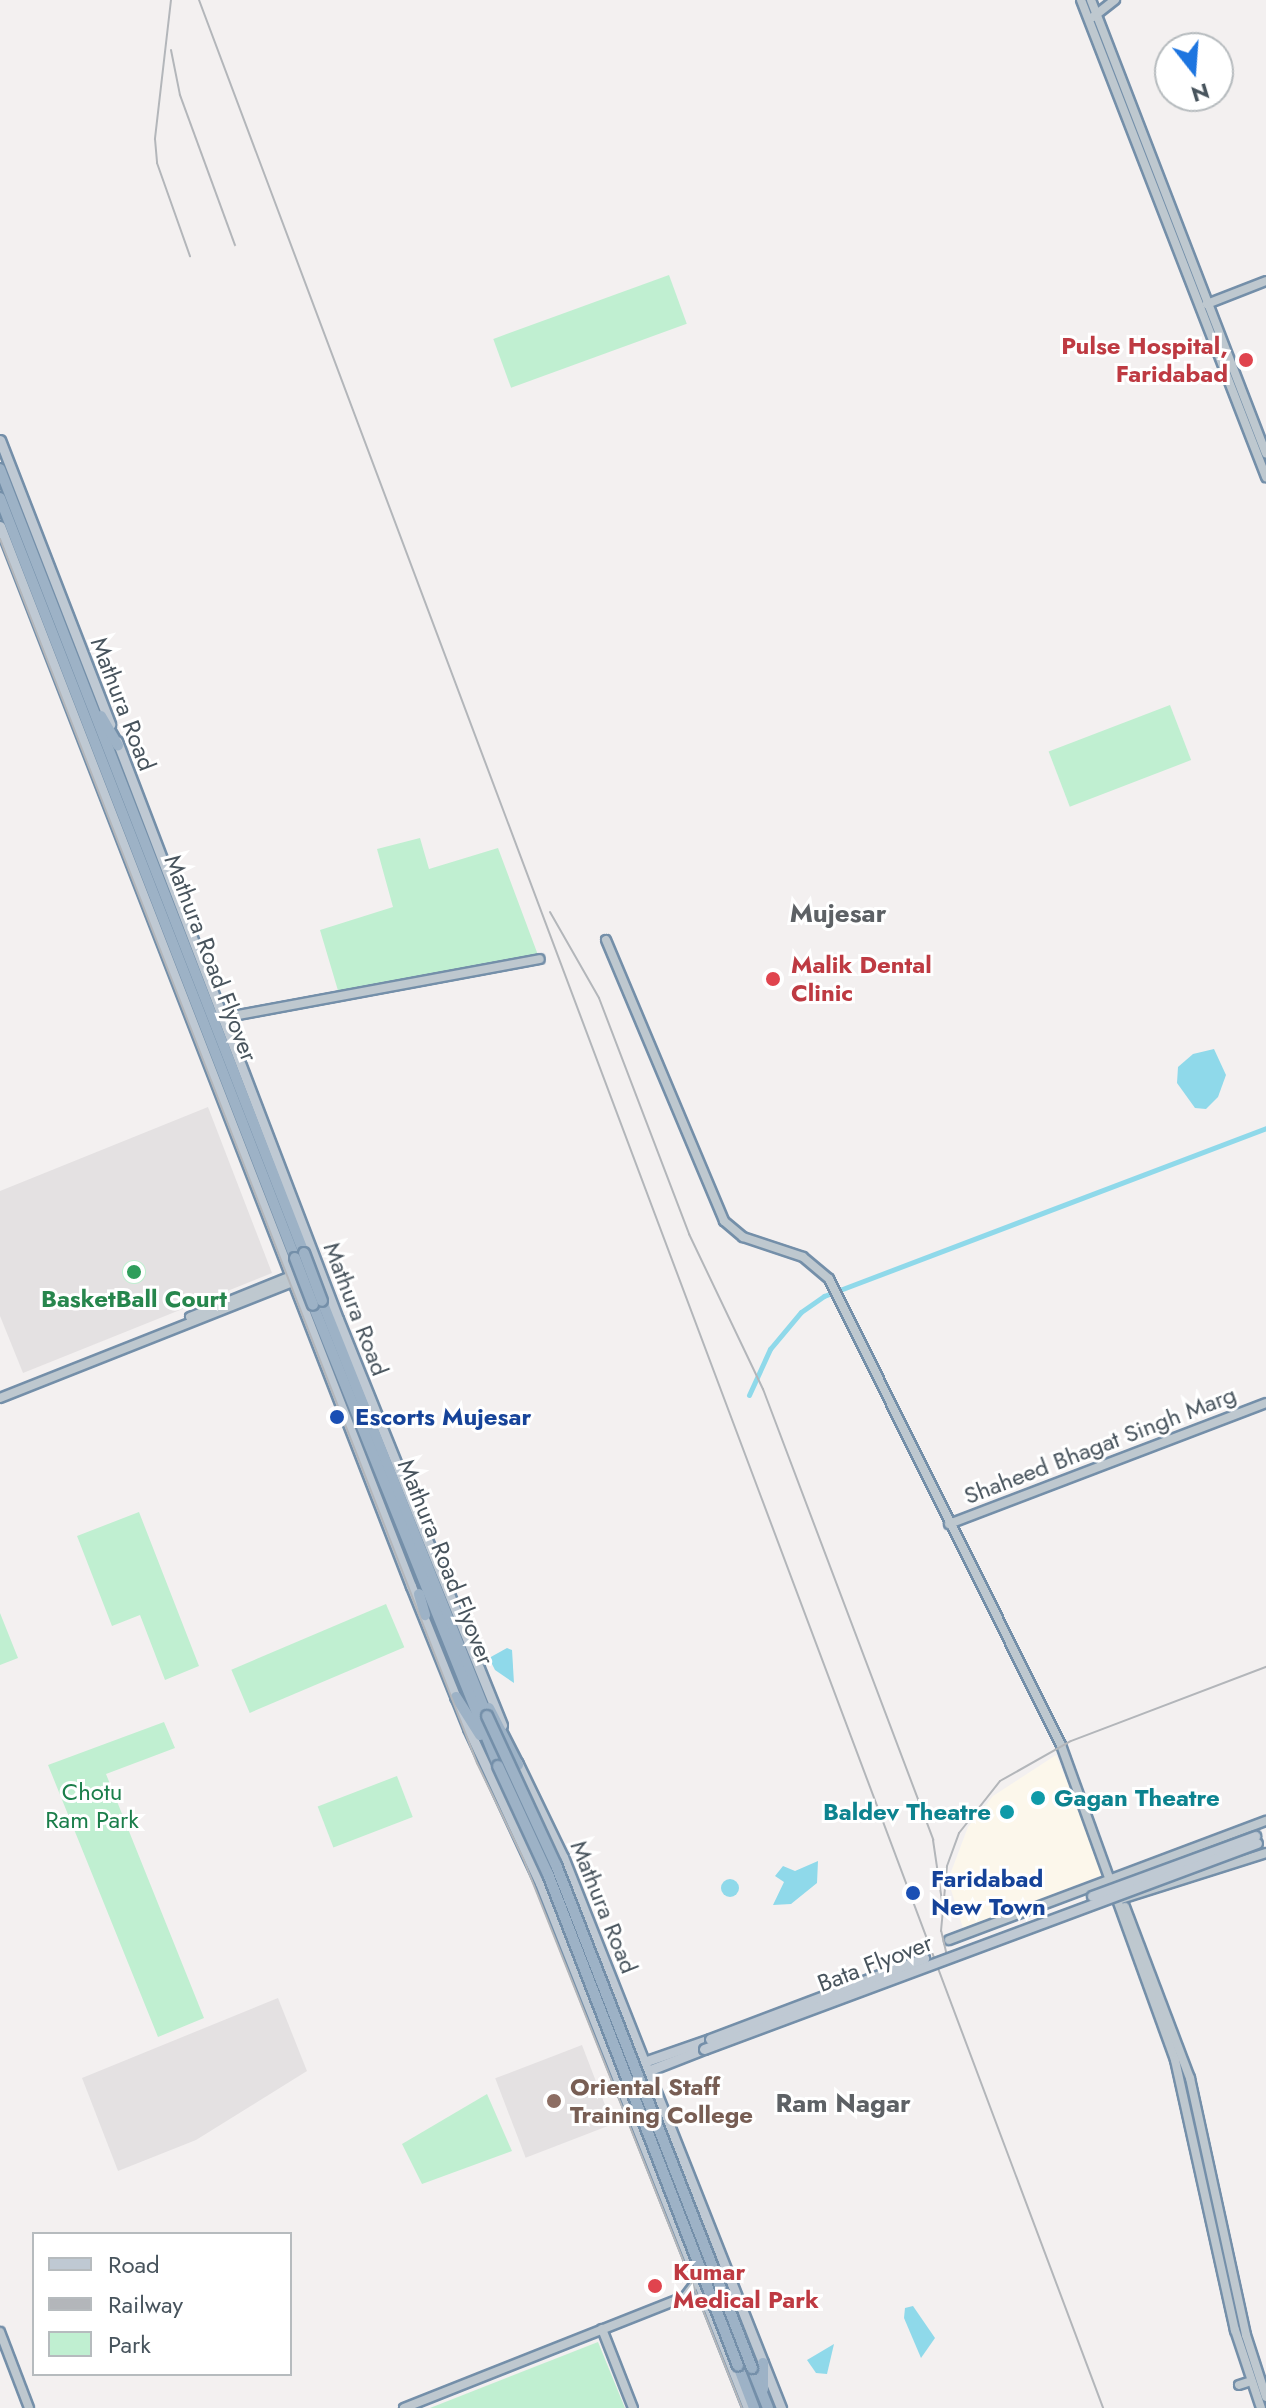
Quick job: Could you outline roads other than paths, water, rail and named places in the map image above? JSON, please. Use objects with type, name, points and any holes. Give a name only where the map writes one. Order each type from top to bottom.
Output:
[{"type":"highway","name":"Mathura Road","points":[[0,469],[87,694]]},
{"type":"highway","name":"Mathura Road Flyover","points":[[0,498],[474,1687],[556,1865],[757,2366],[768,2408]]},
{"type":"highway","points":[[87,694],[118,745]]},
{"type":"highway","name":"Mathura Road Flyover","points":[[87,694],[409,1552]]},
{"type":"highway","points":[[409,1552],[425,1615]]},
{"type":"highway","points":[[409,1552],[498,1766],[548,1874],[736,2369],[754,2408]]},
{"type":"highway","points":[[474,1687],[518,1765]]},
{"type":"highway","points":[[456,1697],[491,1749]]},
{"type":"main road","name":"Mathura Road","points":[[0,440],[319,1269],[518,1765],[563,1857],[648,2065],[757,2366],[781,2408]]},
{"type":"main road","name":"Mathura Road","points":[[0,526],[456,1697],[540,1883],[704,2302],[736,2369],[748,2408]]},
{"type":"main road","name":"Bata Flyover","points":[[648,2065],[680,2058],[705,2043],[1259,1840],[1266,1832]]},
{"type":"main road","points":[[606,2047],[626,2049],[636,2036]]},
{"type":"main road","points":[[617,2077],[662,2056],[705,2043]]},
{"type":"main road","points":[[641,2048],[662,2056]]},
{"type":"main road","points":[[654,2083],[680,2058]]},
{"type":"main road","points":[[630,2110],[637,2094],[659,2097]]},
{"type":"street","points":[[1081,0],[1093,16]]},
{"type":"street","points":[[1091,0],[1093,16],[1266,453]]},
{"type":"street","points":[[1093,16],[1115,0]]},
{"type":"street","points":[[1205,305],[1266,281]]},
{"type":"street","points":[[1205,305],[1266,477]]},
{"type":"street","points":[[606,940],[724,1221],[743,1237],[803,1257],[822,1270],[1061,1745],[1190,2078],[1246,2335],[1266,2397]]},
{"type":"street","points":[[222,1018],[540,959]]},
{"type":"street","points":[[0,1395],[319,1269]]},
{"type":"street","name":"Shaheed Bhagat Singh Marg","points":[[949,1524],[1266,1403]]},
{"type":"street","points":[[949,1940],[1266,1821]]},
{"type":"street","points":[[1121,1899],[1266,1853]]},
{"type":"street","points":[[1121,1899],[1181,2081],[1251,2381],[1261,2408]]},
{"type":"street","points":[[415,2408],[685,2297],[697,2281]]},
{"type":"street","points":[[404,2408],[602,2331],[687,2302],[704,2302]]},
{"type":"street","points":[[602,2331],[633,2408]]},
{"type":"street","points":[[0,2332],[29,2408]]},
{"type":"street","points":[[1239,2385],[1251,2381]]},
{"type":"water","points":[[1214,1049],[1226,1075],[1218,1097],[1206,1109],[1195,1108],[1177,1083],[1178,1067],[1193,1054]]},
{"type":"water","points":[[507,1648],[512,1650],[514,1683],[495,1670],[489,1658]]},
{"type":"water","points":[[818,1861],[817,1883],[791,1904],[773,1905],[784,1882],[775,1876],[783,1866],[795,1871]]},
{"type":"water","points":[[730,1879],[739,1888],[730,1897],[721,1888]]},
{"type":"water","points":[[913,2306],[935,2338],[921,2358],[904,2318],[905,2308]]},
{"type":"water","points":[[834,2344],[827,2374],[816,2373],[807,2360]]},
{"type":"waterway","points":[[749,1395],[770,1349],[801,1312],[824,1296],[1266,1128]]},
{"type":"railway","points":[[171,0],[155,139],[157,163],[190,256]]},
{"type":"railway","points":[[199,0],[1103,2408]]},
{"type":"railway","points":[[171,50],[180,95],[235,245]]},
{"type":"railway","points":[[0,539],[477,1763],[523,1858],[742,2408]]},
{"type":"railway","points":[[550,912],[599,998],[689,1234],[763,1389],[933,1840],[942,1901]]},
{"type":"railway","points":[[947,1956],[941,1931],[947,1866],[959,1833],[1000,1781],[1071,1741],[1266,1667]]},
{"type":"place","name":"Pulse Hospital, Faridabad","points":[[1246,360]]},
{"type":"place","name":"Malik Dental Clinic","points":[[773,979]]},
{"type":"place","name":"BasketBall Court","points":[[134,1272]]},
{"type":"place","name":"Escorts Mujesar","points":[[337,1417]]},
{"type":"place","name":"Gagan Theatre","points":[[1038,1798]]},
{"type":"place","name":"Baldev Theatre","points":[[1007,1812]]},
{"type":"place","name":"Faridabad New Town","points":[[913,1893]]},
{"type":"place","name":"Oriental Staff Training College","points":[[554,2101]]},
{"type":"place","name":"Kumar Medical Park","points":[[655,2286]]},
{"type":"district","name":"Mujesar","points":[[838,914]]},
{"type":"district","name":"Ram Nagar","points":[[843,2104]]},
{"type":"park label","name":"Chotu Ram Park","points":[[92,1806]]}]
